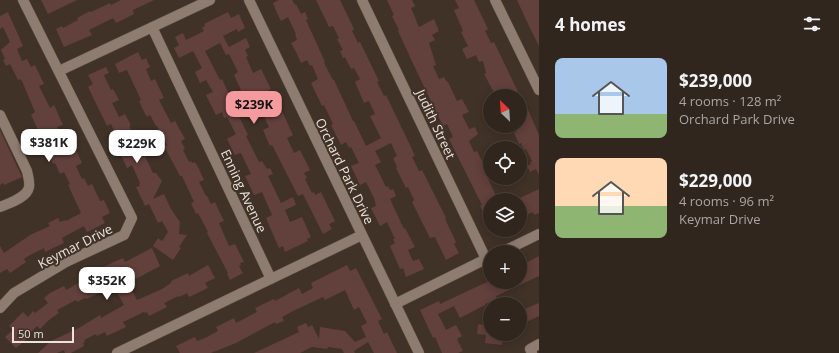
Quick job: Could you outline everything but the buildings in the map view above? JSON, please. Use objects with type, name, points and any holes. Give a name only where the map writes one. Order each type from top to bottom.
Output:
[{"type":"street","name":"Keymar Drive","points":[[0,308],[14,293],[66,262],[124,235],[132,218],[23,0]]},
{"type":"street","points":[[59,71],[210,0]]},
{"type":"street","name":"Orchard Park Drive","points":[[249,0],[419,353]]},
{"type":"street","name":"Judith Street","points":[[362,0],[483,248]]},
{"type":"street","points":[[495,0],[539,90]]},
{"type":"street","name":"Enning Avenue","points":[[152,28],[271,279]]},
{"type":"street","points":[[0,115],[27,171],[29,188],[23,196],[0,207]]},
{"type":"street","points":[[516,245],[539,234]]},
{"type":"street","points":[[117,353],[362,235]]},
{"type":"street","points":[[395,304],[483,260]]},
{"type":"street","points":[[532,353],[530,349],[539,344]]}]
